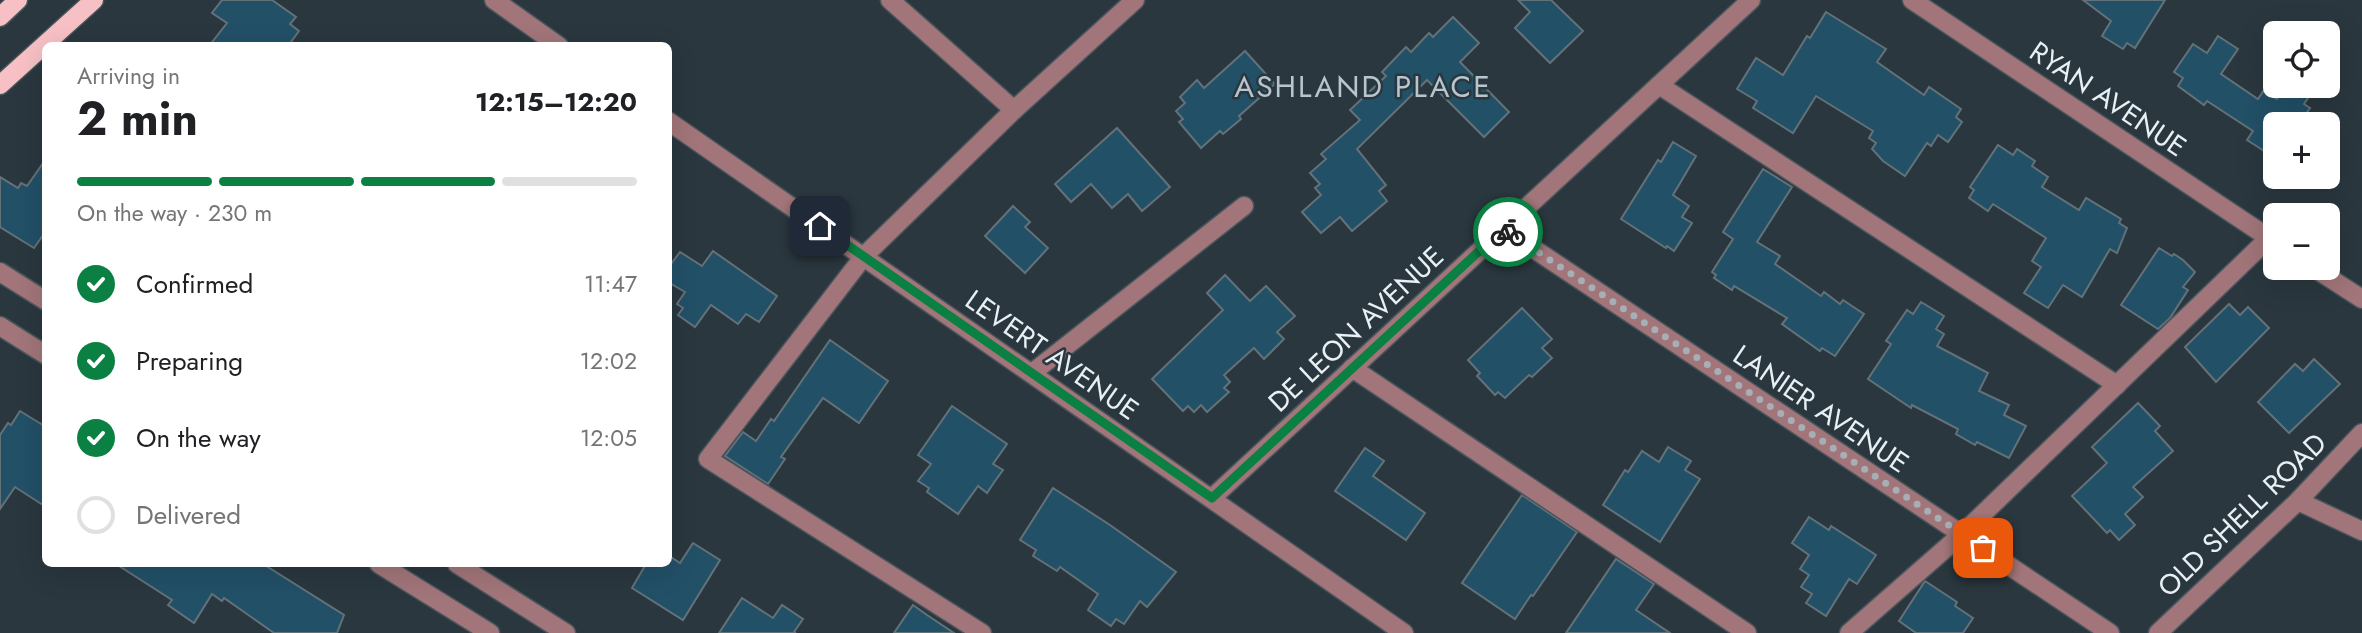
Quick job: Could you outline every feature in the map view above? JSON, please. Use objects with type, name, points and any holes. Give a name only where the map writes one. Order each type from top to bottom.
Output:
[{"type":"main road","points":[[0,17],[18,0]]},
{"type":"main road","points":[[48,42],[94,0]]},
{"type":"main road","points":[[0,85],[42,47]]},
{"type":"street","points":[[494,0],[553,42]]},
{"type":"street","points":[[890,0],[1014,110]]},
{"type":"street","points":[[982,633],[708,459],[864,256],[1014,110],[1135,0]]},
{"type":"street","name":"DE LEON AVENUE","points":[[1212,498],[1751,0]]},
{"type":"street","name":"RYAN AVENUE","points":[[1912,0],[2263,234]]},
{"type":"street","points":[[1659,85],[2117,385]]},
{"type":"street","name":"LEVERT AVENUE","points":[[672,124],[1404,633]]},
{"type":"street","points":[[1032,373],[1244,206]]},
{"type":"street","name":"LANIER AVENUE","points":[[1503,229],[2110,633]]},
{"type":"street","points":[[1849,633],[1962,534],[2263,248]]},
{"type":"street","points":[[0,272],[42,298]]},
{"type":"street","points":[[2333,280],[2362,299]]},
{"type":"street","points":[[0,326],[42,352]]},
{"type":"street","points":[[1352,368],[1747,633]]},
{"type":"street","name":"OLD SHELL ROAD","points":[[2158,633],[2298,501],[2362,433]]},
{"type":"street","points":[[2298,501],[2362,531]]},
{"type":"street","points":[[384,567],[491,633]]},
{"type":"street","points":[[462,567],[566,633]]},
{"type":"building","points":[[222,0],[272,0],[296,17],[290,24],[299,31],[291,42],[212,42],[227,23],[212,13]]},
{"type":"building","points":[[1518,0],[1551,0],[1583,31],[1550,63],[1515,28],[1530,12]]},
{"type":"building","points":[[2083,0],[2165,0],[2135,48],[2127,43],[2123,49],[2102,36],[2111,21]]},
{"type":"building","points":[[1826,12],[1886,49],[1877,62],[1924,95],[1929,87],[1961,109],[1956,117],[1962,122],[1948,142],[1938,135],[1931,146],[1927,143],[1905,176],[1883,161],[1872,149],[1876,143],[1869,138],[1873,131],[1816,96],[1793,133],[1753,108],[1757,101],[1737,89],[1756,58],[1783,75],[1807,36],[1810,38]]},
{"type":"building","points":[[1453,17],[1479,43],[1460,62],[1509,112],[1484,137],[1427,80],[1357,149],[1386,185],[1379,191],[1387,201],[1352,231],[1340,217],[1321,233],[1302,212],[1321,195],[1315,188],[1320,184],[1310,173],[1326,159],[1321,154],[1360,120],[1350,110],[1386,76],[1382,72],[1406,47],[1411,52],[1429,33],[1433,37]]},
{"type":"building","points":[[2218,36],[2238,49],[2221,74],[2258,99],[2263,92],[2263,98],[2308,98],[2304,104],[2310,108],[2307,112],[2263,112],[2263,150],[2247,140],[2253,131],[2207,101],[2204,105],[2178,86],[2183,78],[2174,72],[2193,44],[2207,53]]},
{"type":"building","points":[[1245,51],[1275,84],[1239,116],[1241,119],[1223,134],[1220,131],[1201,148],[1179,122],[1183,119],[1176,111],[1185,103],[1180,97],[1197,80],[1204,88]]},
{"type":"building","points":[[1117,128],[1170,187],[1142,211],[1128,194],[1112,208],[1091,184],[1071,202],[1055,184]]},
{"type":"building","points":[[1673,142],[1696,156],[1673,195],[1689,206],[1682,217],[1692,223],[1674,251],[1621,219],[1658,160],[1661,162]]},
{"type":"building","points":[[1998,145],[2013,155],[2017,149],[2035,161],[2032,166],[2048,177],[2042,187],[2079,210],[2086,198],[2121,219],[2119,223],[2127,228],[2117,253],[2110,249],[2082,297],[2063,285],[2048,308],[2024,293],[2041,267],[2032,261],[2046,238],[1993,204],[1988,211],[1969,198],[1974,190],[1970,187]]},
{"type":"building","points":[[42,165],[42,237],[34,248],[0,227],[0,177],[18,188],[21,183],[27,186]]},
{"type":"building","points":[[1763,169],[1792,187],[1757,242],[1780,256],[1775,264],[1821,296],[1824,292],[1840,304],[1843,300],[1864,314],[1835,356],[1822,348],[1820,351],[1782,324],[1787,318],[1734,286],[1732,290],[1714,278],[1716,275],[1712,272],[1733,239],[1723,232]]},
{"type":"building","points":[[1013,206],[1030,222],[1025,227],[1048,248],[1025,273],[985,236]]},
{"type":"building","points":[[2159,248],[2183,260],[2195,272],[2183,287],[2188,290],[2170,318],[2158,329],[2121,305]]},
{"type":"building","points":[[713,251],[777,296],[759,322],[746,314],[738,324],[711,305],[695,327],[678,315],[683,308],[677,304],[685,292],[672,284],[672,263],[680,252],[702,266]]},
{"type":"building","points":[[1225,275],[1250,301],[1266,286],[1295,316],[1277,332],[1284,339],[1264,359],[1254,348],[1224,375],[1230,382],[1224,388],[1229,392],[1207,412],[1201,405],[1194,412],[1188,406],[1183,411],[1152,379],[1223,310],[1207,293]]},
{"type":"building","points":[[1921,302],[1944,316],[1936,329],[1944,334],[1937,346],[1988,373],[1979,391],[2009,405],[2004,415],[2026,426],[2009,458],[1977,442],[1975,445],[1956,434],[1958,429],[1912,405],[1911,408],[1868,379],[1891,344],[1886,341],[1907,310],[1913,314]]},
{"type":"building","points":[[2229,304],[2240,315],[2248,307],[2269,328],[2216,382],[2185,347]]},
{"type":"building","points":[[1522,308],[1552,339],[1542,348],[1552,358],[1505,398],[1498,392],[1495,395],[1477,376],[1480,373],[1468,360]]},
{"type":"building","points":[[830,340],[888,381],[859,423],[823,398],[781,457],[785,459],[768,484],[725,456],[743,432],[756,441],[771,419],[774,421]]},
{"type":"building","points":[[2314,359],[2340,384],[2289,433],[2258,402],[2295,364],[2303,371]]},
{"type":"building","points":[[2138,403],[2160,426],[2155,431],[2173,451],[2133,487],[2143,497],[2125,514],[2135,525],[2119,540],[2110,530],[2107,533],[2072,496],[2107,463],[2092,447]]},
{"type":"building","points":[[952,406],[1007,444],[993,464],[1003,470],[987,493],[978,486],[958,514],[927,492],[929,488],[918,481],[931,464],[918,455]]},
{"type":"building","points":[[20,411],[42,425],[42,504],[15,487],[0,509],[0,435],[8,423],[11,425]]},
{"type":"building","points":[[1668,447],[1691,461],[1685,470],[1700,479],[1660,542],[1603,505],[1625,470],[1628,472],[1642,451],[1659,462]]},
{"type":"building","points":[[1365,448],[1384,461],[1373,476],[1425,513],[1406,540],[1335,491]]},
{"type":"building","points":[[1053,488],[1176,572],[1147,607],[1140,601],[1124,624],[1116,619],[1111,626],[1088,610],[1098,594],[1060,567],[1057,571],[1033,556],[1036,550],[1020,540]]},
{"type":"building","points":[[1522,495],[1577,532],[1515,619],[1462,583]]},
{"type":"building","points":[[1809,517],[1829,530],[1831,526],[1876,555],[1857,584],[1849,579],[1826,616],[1806,603],[1812,594],[1801,587],[1809,575],[1800,569],[1809,555],[1792,543]]},
{"type":"building","points":[[693,543],[720,560],[683,620],[632,588],[644,567],[672,567],[672,558],[680,563]]},
{"type":"building","points":[[1616,559],[1654,584],[1636,610],[1670,633],[1566,633]]},
{"type":"building","points":[[121,567],[268,567],[344,615],[337,633],[274,633],[224,598],[222,601],[212,594],[194,623],[168,605],[172,600]]},
{"type":"building","points":[[1925,581],[1957,602],[1955,606],[1973,618],[1963,633],[1916,633],[1899,621]]},
{"type":"building","points":[[742,598],[773,618],[782,605],[803,619],[794,632],[796,633],[719,633]]},
{"type":"building","points":[[913,605],[927,615],[954,633],[894,633]]},
{"type":"way so far","points":[[1508,232],[1983,548]]},
{"type":"district","name":"ASHLAND PLACE","points":[[1363,86]]},
{"type":"route","points":[[820,226],[1212,498],[1503,229],[1508,232]]}]
